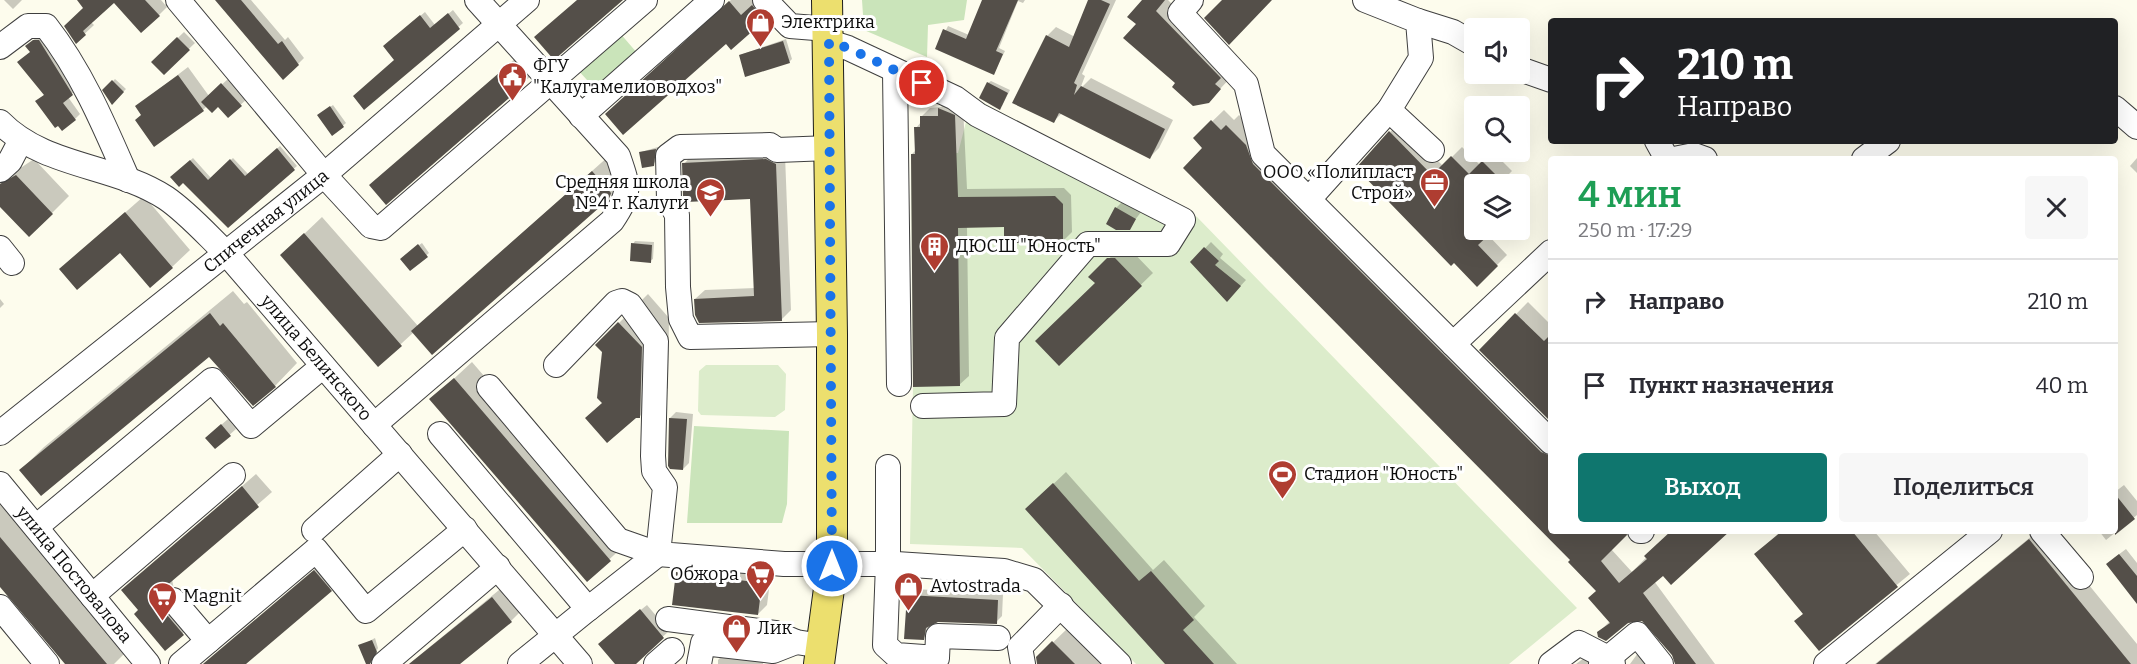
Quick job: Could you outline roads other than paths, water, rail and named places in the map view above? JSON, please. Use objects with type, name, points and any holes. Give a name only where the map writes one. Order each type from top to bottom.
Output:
[{"type":"main road","points":[[812,651],[832,566],[828,24]]},
{"type":"street","points":[[178,0],[324,175],[371,226],[381,228],[645,0]]},
{"type":"street","points":[[374,424],[612,221],[626,200],[627,186],[618,156],[477,0]]},
{"type":"street","name":"Спичечная улица","points":[[0,433],[324,175],[526,0]]},
{"type":"street","points":[[581,116],[712,0]]},
{"type":"street","points":[[765,0],[790,26],[828,24],[848,48],[955,98],[978,115],[1183,220],[1168,244],[1088,244],[1007,338],[1004,404],[923,406]]},
{"type":"street","points":[[1191,0],[1180,14],[1246,84],[1263,154],[1548,439]]},
{"type":"street","points":[[1365,0],[1453,32],[1464,38]]},
{"type":"street","points":[[1309,199],[1389,110],[1421,58],[1418,21]]},
{"type":"street","points":[[0,46],[28,26],[46,26],[61,44],[95,106],[128,180]]},
{"type":"street","points":[[895,71],[899,384]]},
{"type":"street","points":[[1530,73],[1548,79]]},
{"type":"street","points":[[1389,110],[1432,150]]},
{"type":"street","points":[[2118,111],[2137,127]]},
{"type":"street","name":"улица Белинского","points":[[0,123],[36,150],[128,180],[166,198],[227,254],[557,634],[580,664]]},
{"type":"street","points":[[0,170],[10,161],[21,140]]},
{"type":"street","points":[[1867,156],[1884,144]]},
{"type":"street","points":[[830,148],[777,150],[770,145],[680,147],[668,156],[669,200],[677,215],[681,319],[690,337],[832,334]]},
{"type":"street","points":[[1453,344],[1548,255]]},
{"type":"street","points":[[520,664],[658,554],[667,481],[654,471],[656,341],[630,305],[622,301],[616,303],[556,365]]},
{"type":"street","points":[[36,527],[212,380],[251,426],[323,366]]},
{"type":"street","points":[[489,387],[618,540],[658,554],[784,564],[832,566],[888,564],[1004,572],[1034,580],[1119,664]]},
{"type":"street","points":[[440,434],[588,609]]},
{"type":"street","points":[[314,530],[400,454]]},
{"type":"street","points":[[888,467],[885,645],[896,655],[940,661],[938,636],[998,638]]},
{"type":"street","points":[[92,596],[233,475]]},
{"type":"street","name":"улица Постовалова","points":[[0,484],[143,662]]},
{"type":"street","points":[[181,664],[316,550],[366,611],[465,529]]},
{"type":"street","points":[[1826,664],[1986,534]]},
{"type":"street","points":[[2045,534],[2081,577]]},
{"type":"street","points":[[384,664],[498,567]]},
{"type":"street","points":[[173,600],[208,641]]},
{"type":"street","points":[[1023,664],[1020,646],[1060,605]]},
{"type":"street","points":[[0,607],[47,664]]},
{"type":"street","points":[[668,620],[775,633],[812,651]]},
{"type":"street","points":[[1551,664],[1579,643],[1607,662],[1637,634],[1661,664]]},
{"type":"street","points":[[699,664],[703,643],[772,657],[812,651]]},
{"type":"place","name":"Электрика","points":[[760,48]]},
{"type":"place","name":"ФГУ \"Калугамелиоводхоз\"","points":[[512,102]]},
{"type":"place","name":"ООО «Полипласт Строй»","points":[[1434,208]]},
{"type":"place","name":"Средняя школа №4 г. Калуги","points":[[710,218]]},
{"type":"place","name":"ДЮСШ \"Юность\"","points":[[935,272]]},
{"type":"place","name":"Стадион \"Юность\"","points":[[1283,500]]},
{"type":"place","name":"Обжора","points":[[760,600]]},
{"type":"place","name":"Avtostrada","points":[[909,612]]},
{"type":"place","name":"Magnit","points":[[162,622]]},
{"type":"place","name":"Лик","points":[[736,654]]}]
